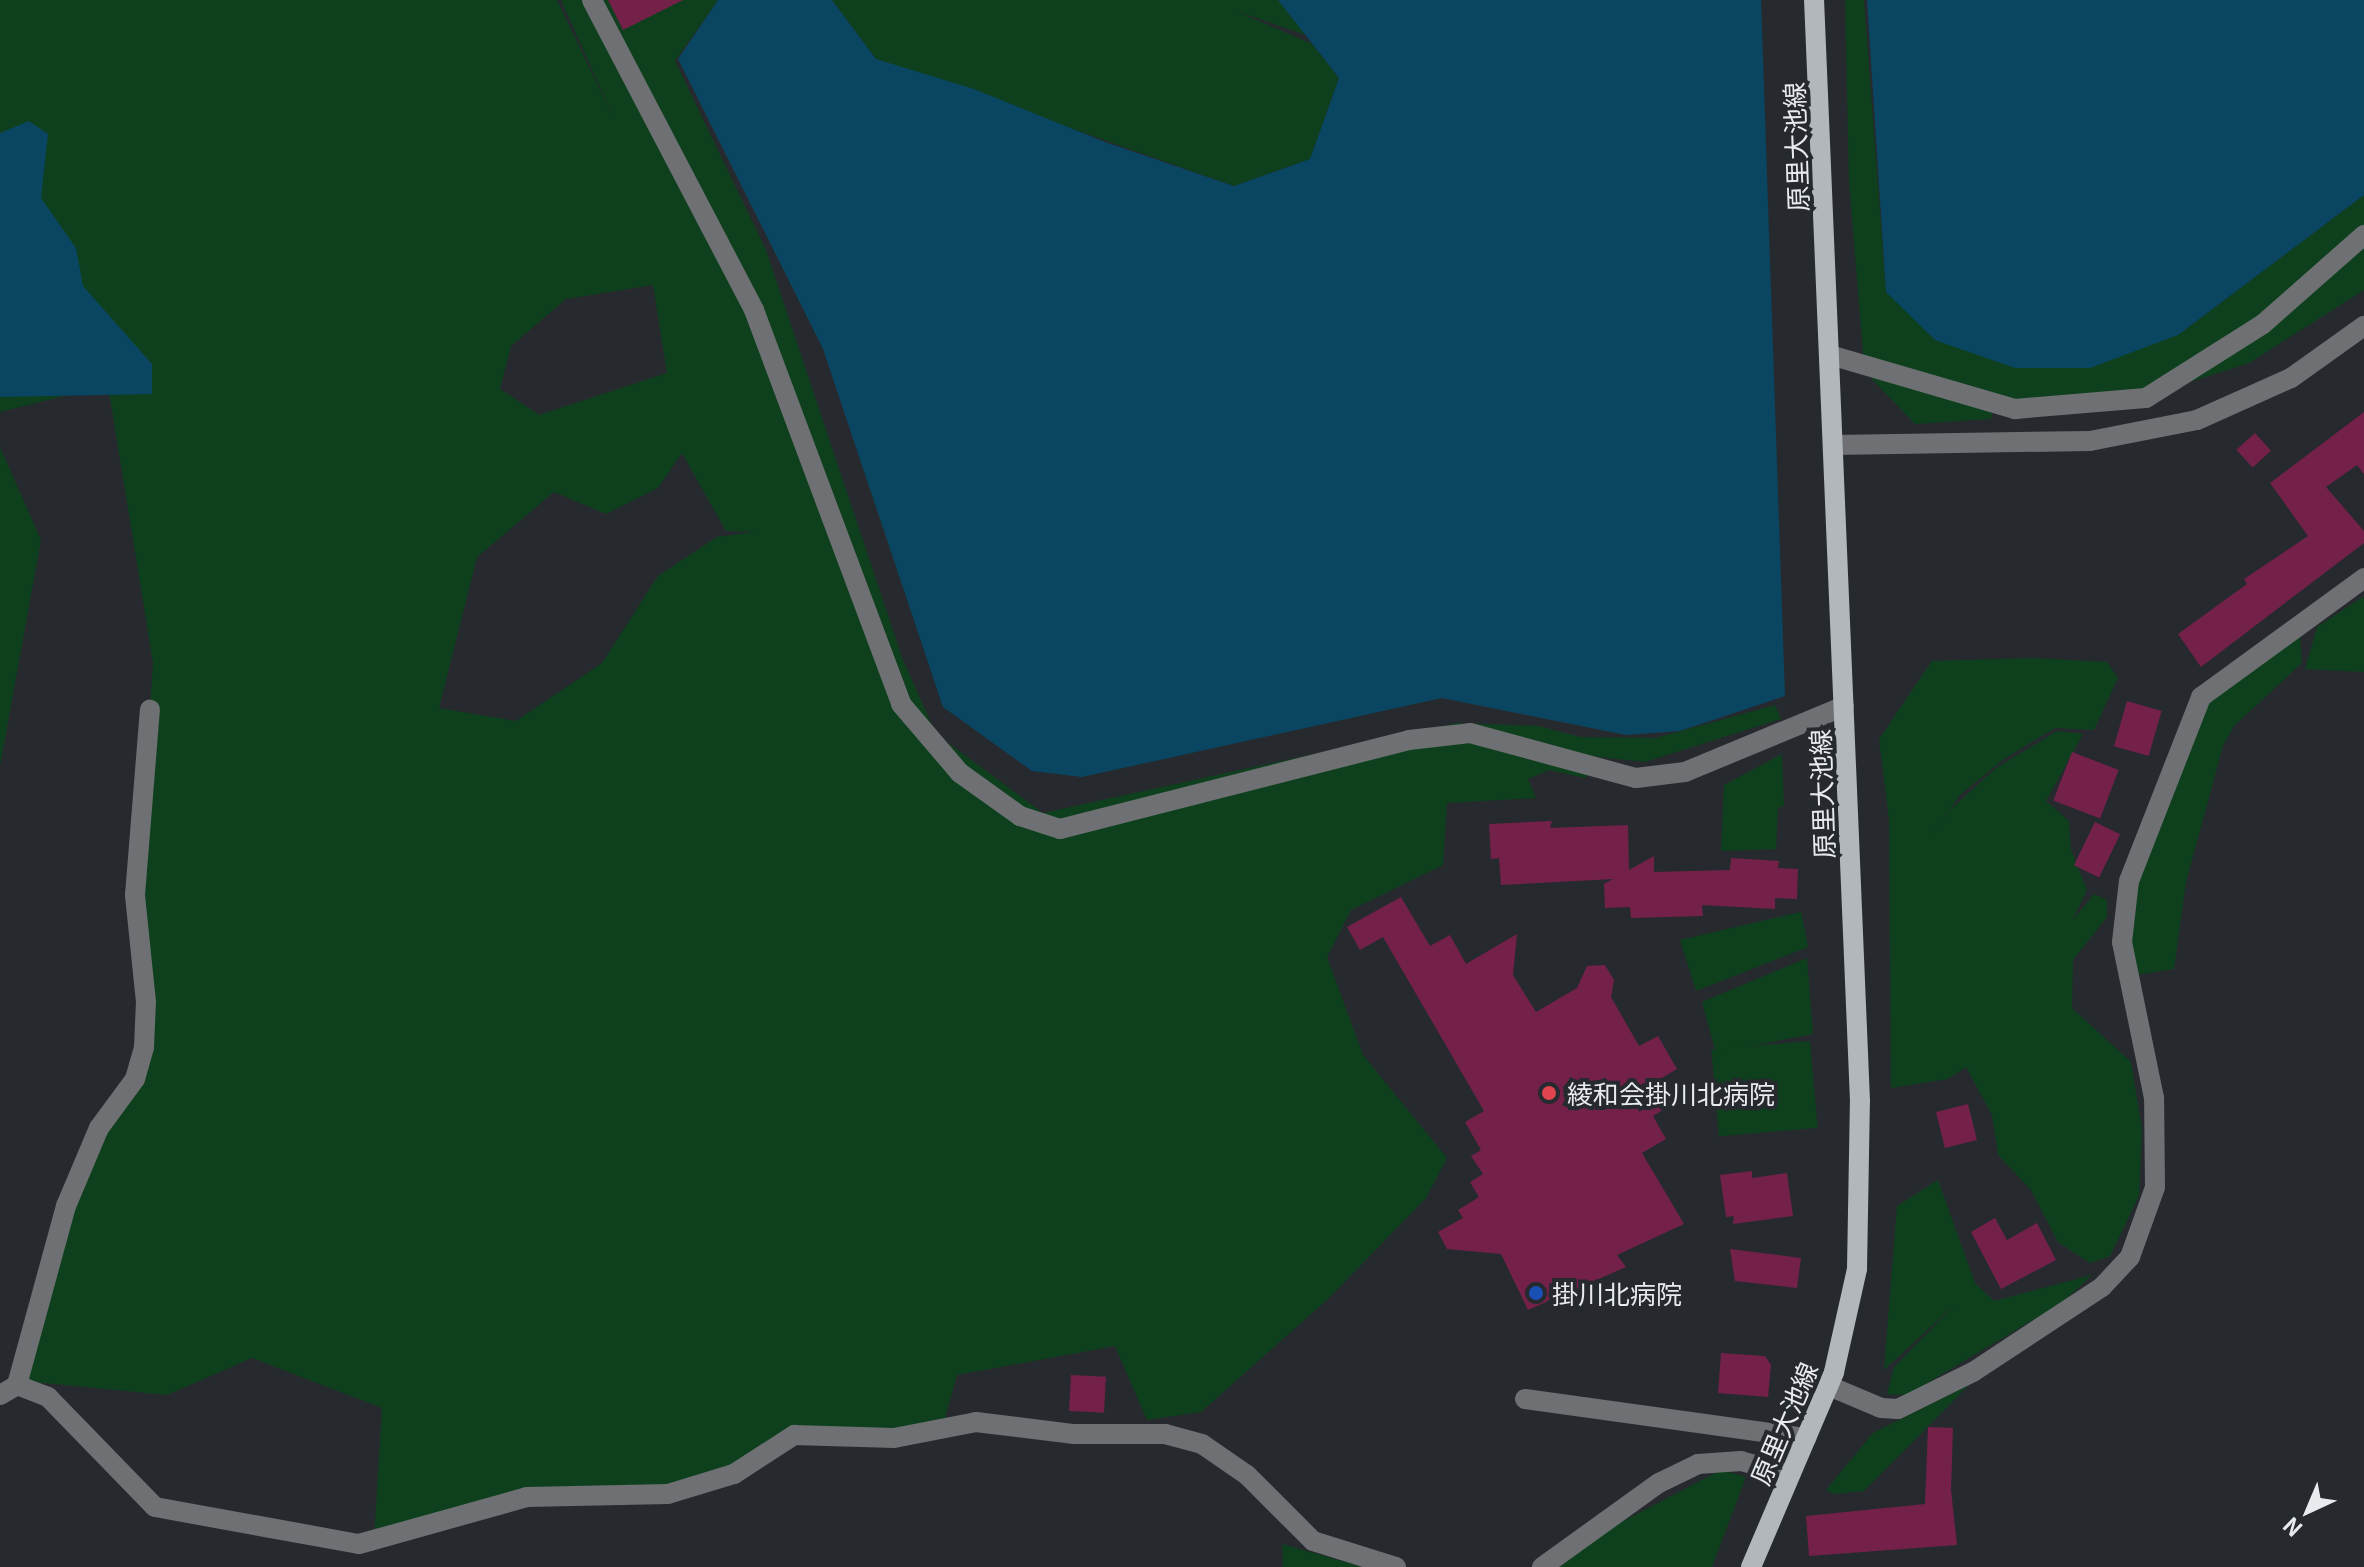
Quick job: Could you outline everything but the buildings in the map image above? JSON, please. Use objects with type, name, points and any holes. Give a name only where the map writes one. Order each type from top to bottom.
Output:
[{"type":"main road","name":"原里大池線","points":[[1751,1567],[1829,1386],[1857,1254],[1860,1101],[1814,0]]},
{"type":"street","points":[[592,0],[754,310],[901,704],[960,773],[1020,816],[1060,829],[1409,740],[1470,733],[1636,778],[1685,772],[1844,706]]},
{"type":"street","points":[[1830,355],[2015,409],[2146,398],[2263,324],[2364,235]]},
{"type":"street","points":[[1833,445],[2090,441],[2197,420],[2291,378],[2364,326]]},
{"type":"street","points":[[1829,1386],[1881,1408],[1898,1409],[1986,1364],[2102,1287],[2130,1257],[2155,1187],[2154,1098],[2122,942],[2129,881],[2201,697],[2364,578]]},
{"type":"street","points":[[150,710],[135,895],[146,1002],[144,1047],[135,1079],[99,1128],[66,1206],[9,1390],[48,1397],[155,1507],[359,1544],[527,1497],[668,1494],[734,1474],[794,1435],[894,1438],[976,1422],[1074,1434],[1165,1434],[1202,1444],[1247,1475],[1313,1541],[1396,1567]]},
{"type":"street","points":[[1525,1399],[1806,1438]]},
{"type":"street","points":[[1542,1567],[1659,1483],[1698,1464],[1741,1461],[1790,1475]]},
{"type":"green space","points":[[0,0],[557,0],[615,121],[561,0],[718,0],[675,61],[766,250],[903,660],[936,734],[1043,813],[1456,723],[1539,726],[1580,737],[1656,738],[1775,705],[1781,719],[1645,762],[1590,756],[1593,766],[1585,778],[1549,770],[1528,779],[1536,798],[1447,803],[1443,865],[1351,910],[1327,957],[1363,1055],[1447,1158],[1426,1198],[1328,1299],[1201,1412],[1147,1420],[1115,1346],[957,1375],[942,1429],[788,1439],[734,1474],[656,1494],[522,1498],[374,1539],[382,1408],[252,1358],[167,1395],[24,1381],[60,1242],[144,1044],[137,913],[153,663],[108,385],[0,412]],"holes":[[[653,285],[667,373],[539,415],[500,389],[511,346],[566,299]],[[682,453],[726,531],[754,532],[717,537],[658,576],[602,663],[516,721],[439,708],[477,557],[554,492],[606,514],[658,488]]]},
{"type":"green space","points":[[832,0],[1279,0],[1306,35],[1236,11],[1312,44],[1339,78],[1310,159],[1234,186],[876,59]]},
{"type":"green space","points":[[1845,0],[1864,0],[1886,292],[2178,335],[2364,195],[2364,290],[2249,363],[2153,394],[2021,409],[1864,365],[1849,181]]},
{"type":"green space","points":[[1869,376],[1993,412],[1991,419],[1915,424]]},
{"type":"green space","points":[[0,447],[41,540],[0,766]]},
{"type":"green space","points":[[2364,596],[2364,672],[2305,669],[2317,627]]},
{"type":"green space","points":[[2300,637],[2302,663],[2234,726],[2223,746],[2186,882],[2174,969],[2135,975],[2127,941],[2134,883],[2206,704]]},
{"type":"green space","points":[[2033,658],[2107,662],[2118,678],[2094,730],[2055,728],[2004,759],[1960,795],[1931,837],[1951,809],[1996,768],[2057,731],[2083,734],[2046,801],[2069,821],[2071,850],[2087,890],[2072,921],[2094,894],[2107,900],[2107,917],[2073,960],[2072,1008],[2131,1062],[2142,1130],[2139,1196],[2110,1256],[2090,1263],[2058,1242],[2031,1190],[1998,1155],[1992,1115],[1966,1067],[1948,1079],[1891,1088],[1889,819],[1879,739],[1932,661]]},
{"type":"green space","points":[[1782,754],[1784,806],[1778,808],[1776,849],[1721,851],[1724,785]]},
{"type":"green space","points":[[1801,912],[1808,947],[1696,991],[1680,940]]},
{"type":"green space","points":[[1807,958],[1813,1034],[1716,1053],[1702,1002]]},
{"type":"green space","points":[[1810,1041],[1818,1128],[1719,1136],[1711,1050]]},
{"type":"green space","points":[[1938,1180],[1975,1283],[1994,1301],[2092,1275],[2063,1302],[1907,1395],[1887,1394],[1894,1367],[1957,1303],[1884,1370],[1897,1206]]},
{"type":"green space","points":[[1969,1385],[1864,1491],[1834,1494],[1826,1490],[1873,1433]]},
{"type":"green space","points":[[1721,1470],[1746,1477],[1712,1567],[1553,1567],[1616,1525]]},
{"type":"green space","points":[[1282,1544],[1363,1567],[1283,1567]]},
{"type":"water","points":[[718,0],[832,0],[876,59],[974,89],[1105,142],[1234,186],[1310,159],[1339,78],[1278,0],[1761,0],[1785,696],[1680,731],[1626,735],[1442,698],[1082,777],[1032,771],[943,707],[823,349],[678,59]]},
{"type":"water","points":[[1867,0],[2364,0],[2364,195],[2178,335],[2090,368],[2015,368],[1935,340],[1886,292]]},
{"type":"water","points":[[29,121],[48,134],[41,198],[76,248],[83,286],[152,364],[152,394],[0,397],[0,133]]},
{"type":"place","name":"綾和会掛川北病院","points":[[1549,1093]]},
{"type":"place","name":"掛川北病院","points":[[1536,1293]]}]
